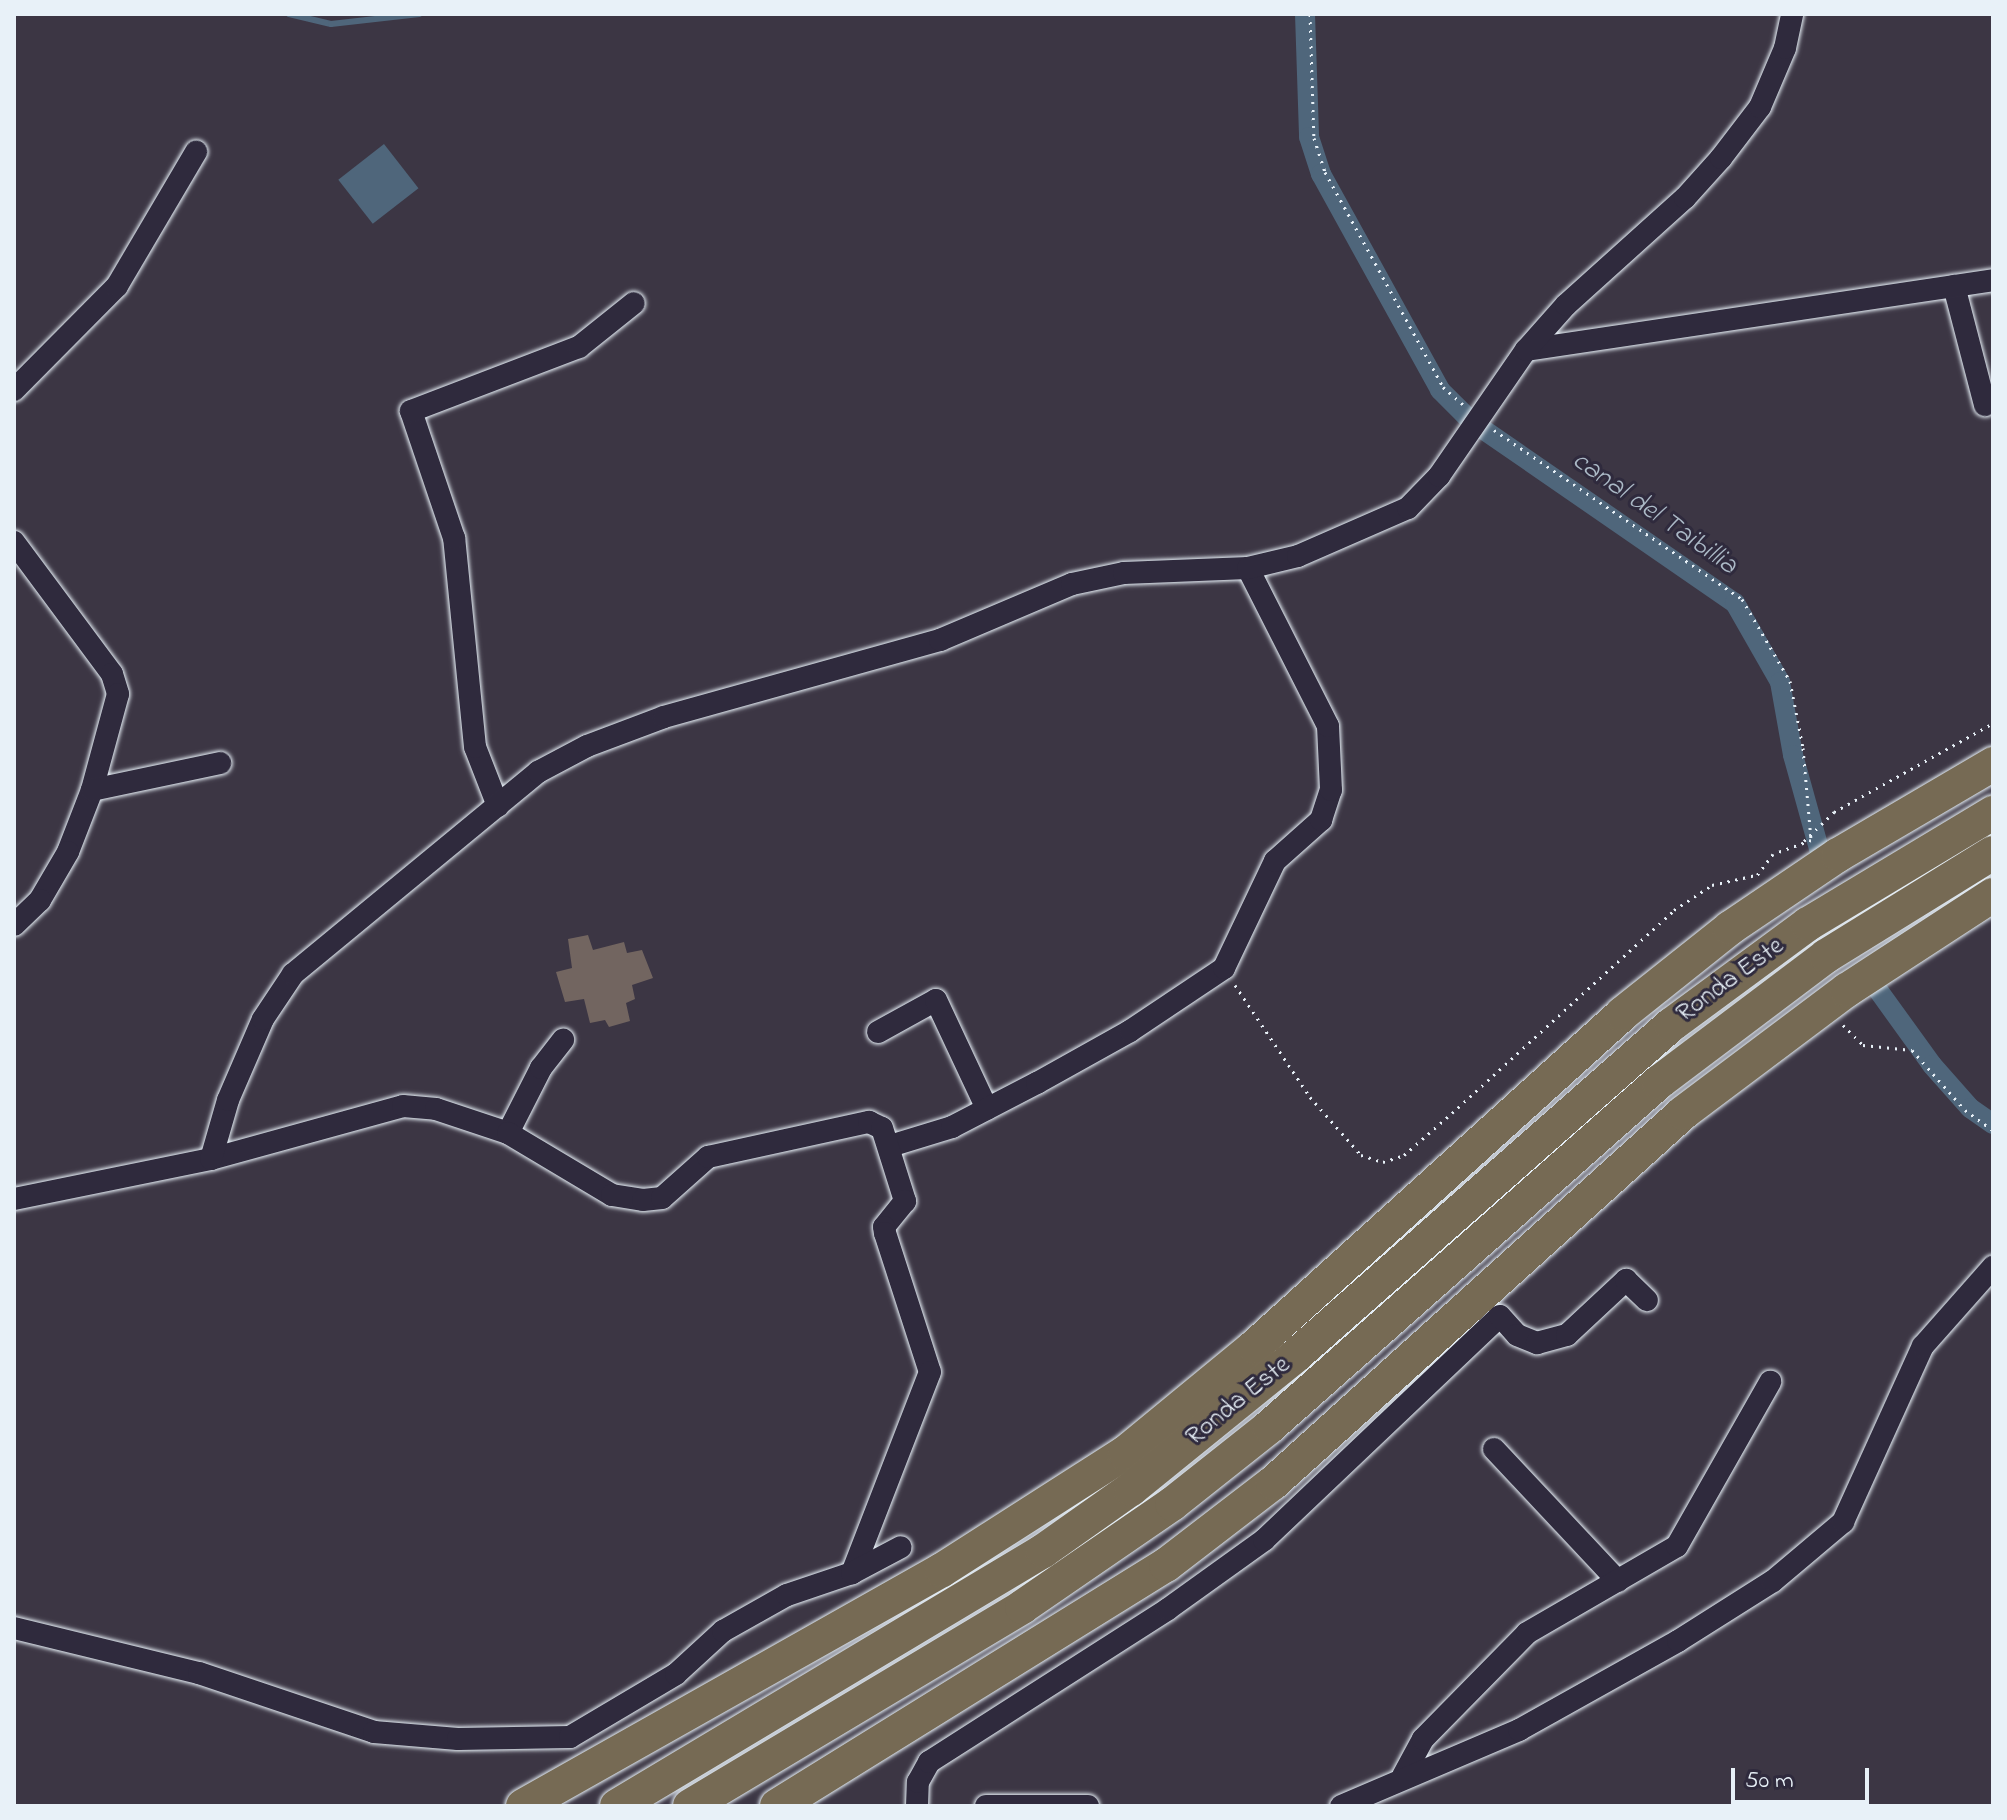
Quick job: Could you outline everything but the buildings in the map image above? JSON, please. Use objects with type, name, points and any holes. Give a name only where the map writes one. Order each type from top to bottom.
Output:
[{"type":"highway","points":[[523,1806],[942,1570],[1125,1453],[1254,1347],[1622,1014],[1776,884],[1824,847],[1993,764]]},
{"type":"highway","name":"Ronda Este","points":[[617,1806],[1043,1551],[1193,1441],[1671,1025],[1808,924],[1993,813]]},
{"type":"highway","name":"Ronda Este","points":[[690,1806],[918,1672],[1123,1539],[1269,1427],[1659,1082],[1826,956],[1993,853]]},
{"type":"highway","points":[[777,1806],[1051,1640],[1166,1565],[1250,1501],[1683,1113],[1844,1006],[1885,964],[1993,895]]},
{"type":"highway","points":[[730,1806],[1032,1619],[1123,1539]]},
{"type":"highway","points":[[551,1806],[832,1663],[898,1639]]},
{"type":"street","points":[[211,1159],[228,1100],[263,1019],[293,974],[538,772],[587,746],[664,717],[940,640],[1072,584],[1124,573],[1248,568],[1298,556],[1408,508],[1439,476],[1526,350],[1566,305],[1685,198],[1721,158],[1760,107],[1785,48],[1792,14]]},
{"type":"street","points":[[14,390],[117,286],[196,152]]},
{"type":"street","points":[[1526,350],[1993,280]]},
{"type":"street","points":[[1954,286],[1985,405]]},
{"type":"street","points":[[498,806],[475,747],[454,538],[411,411],[579,347],[634,303]]},
{"type":"street","points":[[14,542],[112,674],[118,694],[92,790],[54,876],[40,900],[14,925]]},
{"type":"street","points":[[890,1146],[952,1127],[987,1109],[1130,1031],[1224,968],[1275,861],[1321,820],[1331,790],[1328,726],[1248,568]]},
{"type":"street","points":[[92,790],[220,763]]},
{"type":"street","points":[[878,1032],[936,1000],[987,1109]]},
{"type":"street","points":[[508,1133],[541,1068],[563,1040]]},
{"type":"street","points":[[14,1199],[211,1159],[403,1106],[476,1119],[508,1133],[601,1190],[643,1200],[662,1198],[708,1157],[742,1147],[869,1122],[882,1128],[905,1201],[884,1227],[930,1372],[852,1573]]},
{"type":"street","points":[[1341,1806],[1403,1776],[1519,1730],[1678,1641],[1773,1581],[1843,1522],[1923,1346],[1993,1267]]},
{"type":"street","points":[[917,1806],[918,1782],[929,1762],[1168,1609],[1264,1540],[1500,1316],[1517,1335],[1537,1343],[1567,1335],[1626,1280],[1647,1300]]},
{"type":"street","points":[[1403,1776],[1423,1739],[1527,1633],[1677,1546],[1770,1382]]},
{"type":"street","points":[[1494,1449],[1618,1581]]},
{"type":"street","points":[[14,1628],[199,1673],[374,1732],[458,1739],[570,1737],[676,1674],[723,1631],[787,1595],[852,1573],[901,1547]]},
{"type":"street","points":[[986,1806],[1088,1806]]},
{"type":"path","points":[[1310,14],[1314,138],[1325,172],[1443,387],[1477,417],[1742,599],[1790,681],[1824,847],[1802,843]]},
{"type":"path","points":[[1757,875],[1773,854],[1802,843],[1834,812],[1856,803],[1993,723]]},
{"type":"path","points":[[1224,968],[1310,1097],[1361,1155],[1383,1162],[1404,1155],[1674,910],[1712,885],[1757,875],[1776,884]]},
{"type":"path","points":[[1844,1006],[1863,1045],[1912,1050],[1965,1110],[1993,1130]]},
{"type":"water","points":[[384,144],[418,188],[373,224],[338,180]]},
{"type":"waterway","points":[[289,14],[331,24],[419,14]]},
{"type":"waterway","name":"canal del Taibillia","points":[[1305,14],[1309,137],[1321,174],[1440,390],[1466,416]]},
{"type":"waterway","name":"canal del Taibillia","points":[[1484,430],[1735,603],[1780,682],[1793,755],[1819,849]]},
{"type":"waterway","name":"canal del Taibillia","points":[[1878,990],[1932,1065],[1970,1108],[1993,1124]]}]
